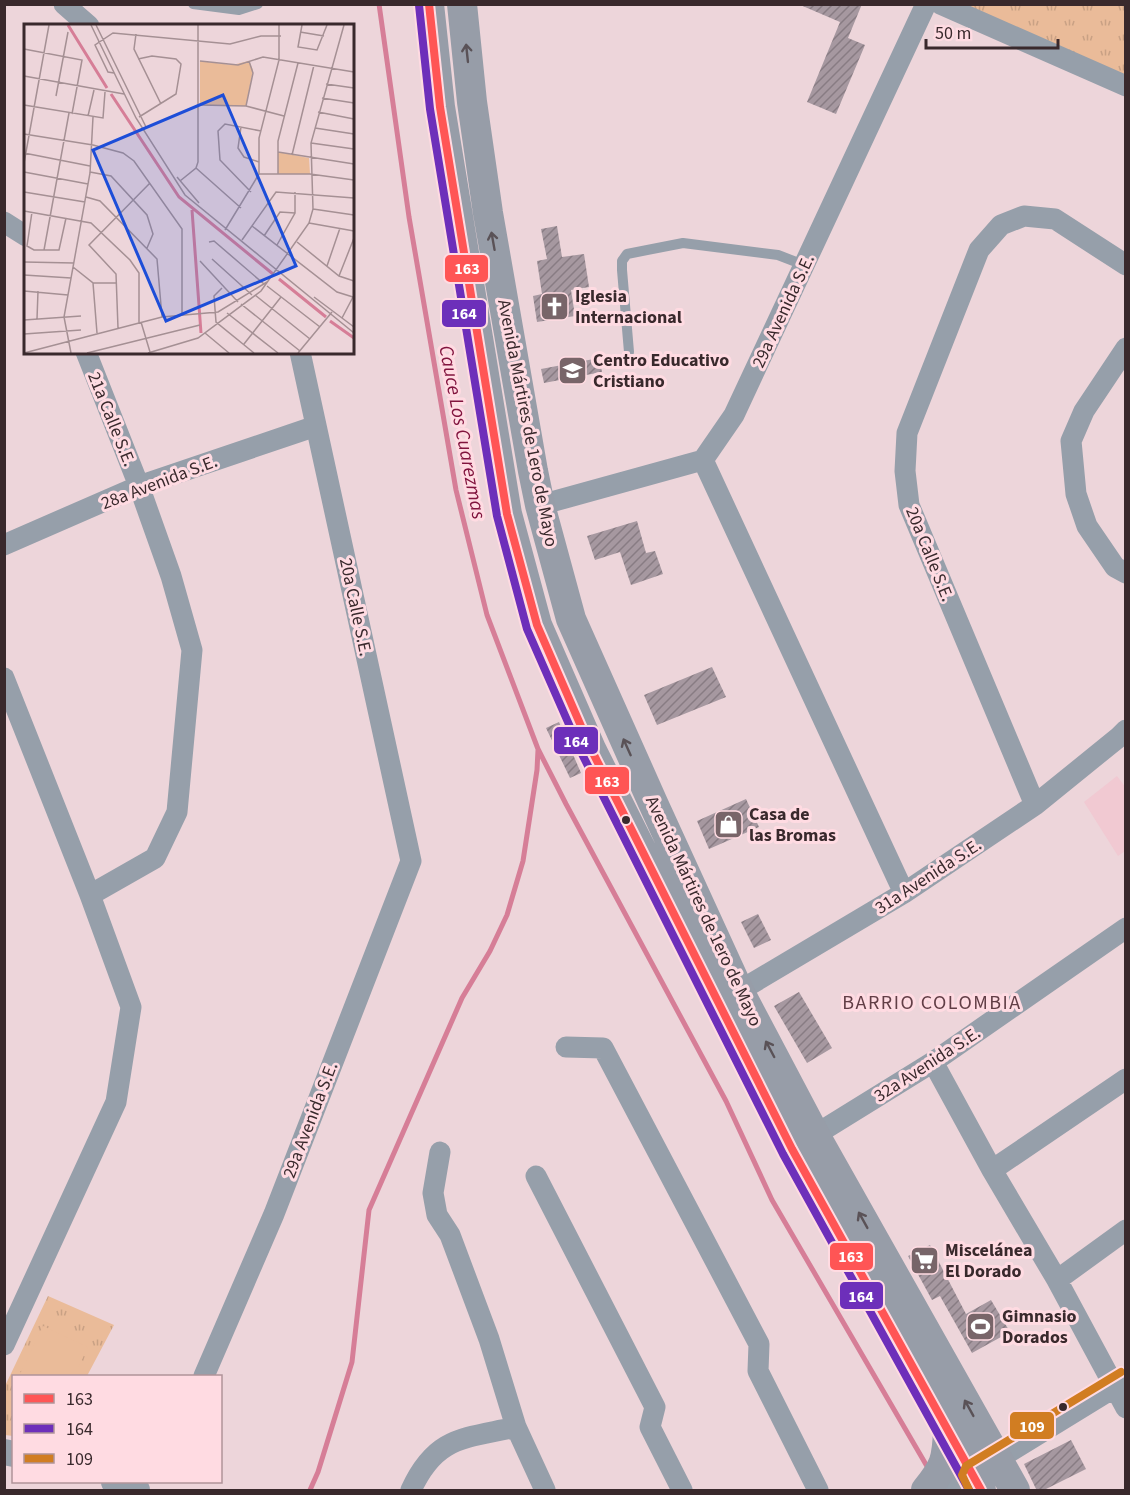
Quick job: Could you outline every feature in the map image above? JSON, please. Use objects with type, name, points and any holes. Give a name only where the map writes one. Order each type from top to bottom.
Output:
[{"type":"main road","name":"Avenida Mártires de 1ero de Mayo","points":[[429,4],[440,107],[507,514],[537,625],[591,749],[728,997],[815,1135],[1015,1491]]},
{"type":"main road","name":"Avenida Mártires de 1ero de Mayo","points":[[462,4],[472,102],[488,213],[540,505],[571,619],[653,803],[728,997],[792,1149],[948,1430],[949,1484]]},
{"type":"main road","points":[[440,107],[472,102]]},
{"type":"street","points":[[64,4],[87,24]]},
{"type":"street","name":"29a Avenida S.E.","points":[[703,460],[734,415],[926,4]]},
{"type":"street","points":[[940,4],[1125,86]]},
{"type":"street","name":"20a Calle S.E.","points":[[1035,805],[909,506],[905,471],[907,433],[980,250],[1001,225],[1024,216],[1055,219],[1125,265]]},
{"type":"street","points":[[4,222],[24,235]]},
{"type":"street","points":[[1125,348],[1084,411],[1071,441],[1076,494],[1087,526],[1115,567],[1125,573]]},
{"type":"street","name":"21a Calle S.E.","points":[[87,354],[139,486],[171,576],[192,650],[177,812],[155,858],[90,895]]},
{"type":"street","name":"20a Calle S.E.","points":[[300,354],[411,861]]},
{"type":"street","name":"28a Avenida S.E.","points":[[4,545],[139,486],[316,426]]},
{"type":"street","points":[[540,505],[703,460],[904,893]]},
{"type":"street","points":[[4,678],[90,895],[131,1007],[116,1102],[4,1345]]},
{"type":"street","name":"31a Avenida S.E.","points":[[728,997],[904,893],[1035,805],[1125,730]]},
{"type":"street","name":"29a Avenida S.E.","points":[[205,1375],[274,1214],[411,861]]},
{"type":"street","name":"32a Avenida S.E.","points":[[815,1135],[933,1062],[1125,928]]},
{"type":"street","points":[[566,1047],[603,1048],[759,1344],[758,1371],[818,1491]]},
{"type":"street","points":[[933,1062],[992,1170],[1120,1384],[1125,1408]]},
{"type":"street","points":[[992,1170],[1125,1078]]},
{"type":"street","points":[[440,1152],[433,1193],[437,1215],[450,1235],[489,1339],[516,1427],[545,1491]]},
{"type":"street","points":[[536,1176],[655,1407],[650,1427],[682,1491]]},
{"type":"street","points":[[1057,1280],[1125,1230]]},
{"type":"street","points":[[949,1484],[998,1459],[1120,1384]]},
{"type":"street","points":[[411,1491],[431,1456],[451,1442],[516,1427]]},
{"type":"street","points":[[117,1483],[138,1491]]},
{"type":"lane","points":[[193,4],[239,10],[258,4]]},
{"type":"lane","points":[[629,352],[622,270],[622,261],[627,254],[683,243],[778,255],[804,265]]},
{"type":"shaded area","points":[[1117,776],[1126,788],[1125,851],[1118,856],[1084,802]]},
{"type":"green space","points":[[940,5],[1125,5],[1125,86]]},
{"type":"green space","points":[[48,1296],[114,1325],[88,1375],[12,1375],[12,1436],[5,1435],[5,1386]]},
{"type":"green space","points":[[43,1326],[88,1347],[74,1375],[19,1375]]},
{"type":"building","points":[[798,4],[862,4],[848,38],[865,45],[836,114],[807,102],[840,22]]},
{"type":"building","points":[[557,226],[562,257],[584,254],[589,287],[571,290],[575,316],[537,322],[533,296],[542,294],[537,261],[547,259],[541,229]]},
{"type":"building","name":"Centro Educativo Cristiano","points":[[599,358],[602,372],[544,383],[541,369]]},
{"type":"building","points":[[637,521],[646,553],[655,551],[663,574],[631,585],[620,552],[595,560],[587,536]]},
{"type":"building","points":[[712,667],[726,697],[657,725],[644,695]]},
{"type":"building","points":[[559,722],[581,773],[570,778],[546,728]]},
{"type":"building","name":"Casa de las Bromas","points":[[746,799],[759,827],[709,849],[697,821]]},
{"type":"building","points":[[758,914],[771,940],[754,948],[741,922]]},
{"type":"building","points":[[799,992],[832,1048],[807,1063],[774,1006]]},
{"type":"building","points":[[930,1245],[966,1314],[991,1300],[1010,1332],[972,1353],[940,1296],[932,1300],[908,1256]]},
{"type":"building","points":[[1071,1440],[1086,1469],[1042,1491],[1037,1491],[1024,1464]]},
{"type":"waterway","name":"Cauce Los Cuarezmas","points":[[379,4],[409,217],[456,490],[487,615],[538,749],[566,804],[726,1101],[772,1200],[928,1468]]},
{"type":"waterway","points":[[310,1490],[318,1472],[352,1362],[369,1210],[462,998],[490,951],[507,915],[523,861],[538,750]]},
{"type":"transit line","name":"163","points":[[429,4],[440,107],[507,514],[537,625],[591,749],[792,1149],[981,1490]]},
{"type":"transit line","name":"164","points":[[419,5],[430,109],[497,516],[527,629],[582,754],[783,1154],[969,1490]]},
{"type":"transit line","name":"109","points":[[969,1490],[962,1475],[966,1466],[1121,1372]]},
{"type":"place","name":"Iglesia Internacional","points":[[554,306]]},
{"type":"place","name":"Centro Educativo Cristiano","points":[[572,370]]},
{"type":"place","name":"Casa de las Bromas","points":[[728,824]]},
{"type":"place","name":"Miscelánea El Dorado","points":[[924,1260]]},
{"type":"place","name":"Gimnasio Dorados","points":[[981,1326]]},
{"type":"district","name":"BARRIO COLOMBIA","points":[[932,1002]]}]
